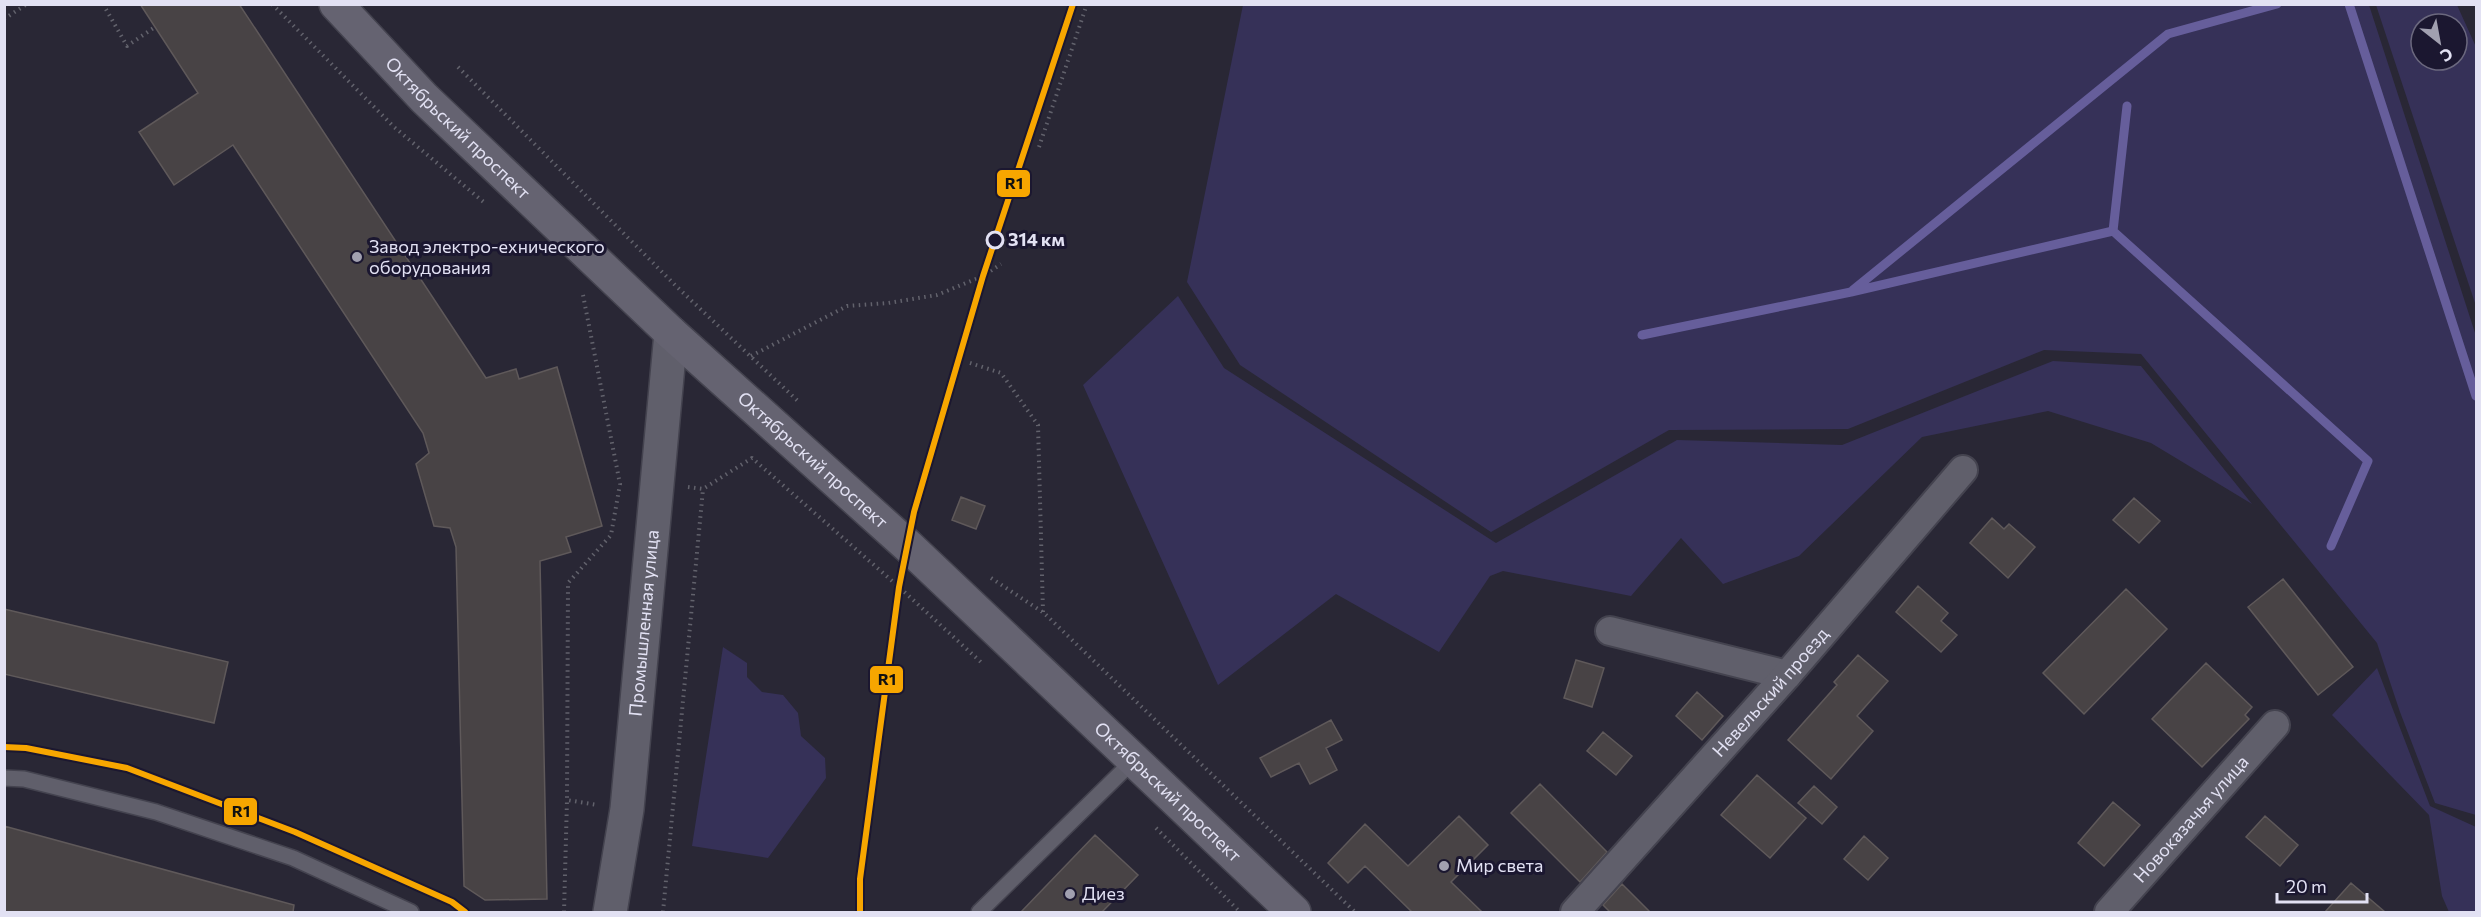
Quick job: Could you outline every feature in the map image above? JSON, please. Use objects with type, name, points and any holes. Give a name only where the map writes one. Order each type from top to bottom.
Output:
[{"type":"main road","name":"Октябрьский проспект","points":[[336,4],[424,98],[671,333],[917,555],[1294,912]]},
{"type":"main road","name":"Промышленная улица","points":[[610,912],[627,809],[671,333]]},
{"type":"street","name":"Невельский проезд","points":[[1575,912],[1787,675],[1963,470]]},
{"type":"street","points":[[1610,631],[1787,675]]},
{"type":"street","name":"Новоказачья улица","points":[[2109,912],[2275,725]]},
{"type":"lane","points":[[979,912],[1134,760]]},
{"type":"lane","points":[[4,777],[24,779],[167,816],[293,858],[411,912]]},
{"type":"path","points":[[4,19],[27,4]]},
{"type":"path","points":[[103,4],[127,46],[155,27]]},
{"type":"path","points":[[272,4],[394,127],[492,209]]},
{"type":"path","points":[[1039,147],[1087,4]]},
{"type":"path","points":[[458,67],[676,286],[803,406]]},
{"type":"path","points":[[752,356],[847,306],[888,303],[937,295],[983,276],[1002,264]]},
{"type":"path","points":[[564,912],[568,584],[611,535],[620,484],[585,299],[581,291]]},
{"type":"path","points":[[970,363],[1001,373],[1038,425],[1044,613]]},
{"type":"path","points":[[663,912],[703,489],[752,458],[984,665]]},
{"type":"path","points":[[989,577],[1044,613],[1355,912]]},
{"type":"path","points":[[567,800],[627,809]]},
{"type":"path","points":[[1151,824],[1240,912]]},
{"type":"shaded area","points":[[1243,5],[2369,5],[2476,336],[2476,815],[2435,803],[2400,712],[2377,643],[2141,354],[2044,350],[1848,429],[1669,430],[1491,532],[1240,365],[1187,282]]},
{"type":"shaded area","points":[[2376,5],[2457,5],[2460,12],[2409,12],[2409,72],[2469,72],[2469,32],[2476,47],[2476,306]]},
{"type":"shaded area","points":[[1178,296],[1224,368],[1496,543],[1677,440],[1842,445],[2053,361],[2141,366],[2252,504],[2151,443],[2048,411],[1922,437],[1799,556],[1723,584],[1681,538],[1631,596],[1503,571],[1490,576],[1439,652],[1336,594],[1218,685],[1083,385]]},
{"type":"shaded area","points":[[723,647],[747,663],[747,677],[762,692],[783,695],[798,713],[801,736],[825,758],[826,778],[768,858],[692,846]]},
{"type":"shaded area","points":[[2377,668],[2430,806],[2476,827],[2476,912],[2449,912],[2442,896],[2429,815],[2332,715]]},
{"type":"building","points":[[140,4],[239,4],[486,378],[516,369],[519,379],[557,367],[602,526],[566,537],[571,552],[540,561],[547,899],[485,900],[464,886],[456,547],[450,528],[434,526],[416,464],[429,453],[423,433],[233,145],[174,185],[139,132],[198,93]]},
{"type":"building","points":[[961,497],[985,506],[976,529],[952,520]]},
{"type":"building","points":[[2134,498],[2160,521],[2139,543],[2113,520]]},
{"type":"building","points":[[1992,518],[2004,529],[2009,524],[2035,547],[2008,578],[1970,543]]},
{"type":"building","points":[[2283,579],[2353,667],[2318,695],[2248,607]]},
{"type":"building","points":[[1918,586],[1948,613],[1941,621],[1957,635],[1941,652],[1896,612]]},
{"type":"building","points":[[2126,589],[2167,629],[2084,714],[2043,673]]},
{"type":"building","points":[[4,609],[228,662],[214,723],[4,674]]},
{"type":"building","points":[[1858,655],[1888,681],[1857,716],[1873,731],[1831,779],[1788,740],[1837,685],[1834,682]]},
{"type":"building","points":[[1576,660],[1604,668],[1592,707],[1564,698]]},
{"type":"building","points":[[2206,663],[2252,707],[2245,715],[2249,719],[2202,767],[2152,719]]},
{"type":"building","points":[[1697,692],[1723,716],[1702,740],[1676,716]]},
{"type":"building","points":[[1331,720],[1342,740],[1326,748],[1337,770],[1310,784],[1299,763],[1271,777],[1260,758]]},
{"type":"building","points":[[1603,732],[1632,756],[1616,775],[1587,751]]},
{"type":"building","points":[[1757,775],[1806,818],[1770,858],[1721,815]]},
{"type":"building","points":[[1540,784],[1607,852],[1580,882],[1511,813]]},
{"type":"building","points":[[1814,786],[1837,807],[1822,824],[1798,803]]},
{"type":"building","points":[[2113,802],[2140,825],[2104,866],[2078,843]]},
{"type":"building","points":[[1459,816],[1488,845],[1451,882],[1482,912],[1412,912],[1365,866],[1348,883],[1328,863],[1365,824],[1408,866]]},
{"type":"building","points":[[2265,816],[2298,845],[2280,866],[2246,837]]},
{"type":"building","points":[[4,826],[294,905],[293,912],[4,912]]},
{"type":"building","points":[[1095,835],[1138,875],[1102,912],[1021,912]]},
{"type":"building","points":[[1864,836],[1888,858],[1868,880],[1844,859]]},
{"type":"building","points":[[2351,883],[2385,912],[2325,912]]},
{"type":"building","points":[[1622,884],[1650,912],[1610,912],[1603,905]]},
{"type":"waterway","points":[[1853,290],[2168,34],[2277,4]]},
{"type":"waterway","points":[[2349,4],[2476,396]]},
{"type":"waterway","points":[[2113,231],[2127,106]]},
{"type":"waterway","points":[[1642,335],[1851,292],[2113,231],[2368,461],[2331,546]]},
{"type":"railway","points":[[4,747],[26,748],[127,768],[295,832],[452,902],[465,912]]},
{"type":"transit line","name":"R1","points":[[860,912],[860,879],[899,587],[914,512],[983,276],[1073,4]]},
{"type":"transit line","name":"R1","points":[[4,747],[26,748],[127,768],[295,832],[452,902],[465,912]]},
{"type":"place","name":"314 км","points":[[995,240]]},
{"type":"place","name":"Завод электро-ехнического оборудования","points":[[357,257]]},
{"type":"place","name":"Мир света","points":[[1444,866]]},
{"type":"place","name":"Диез","points":[[1070,894]]}]
